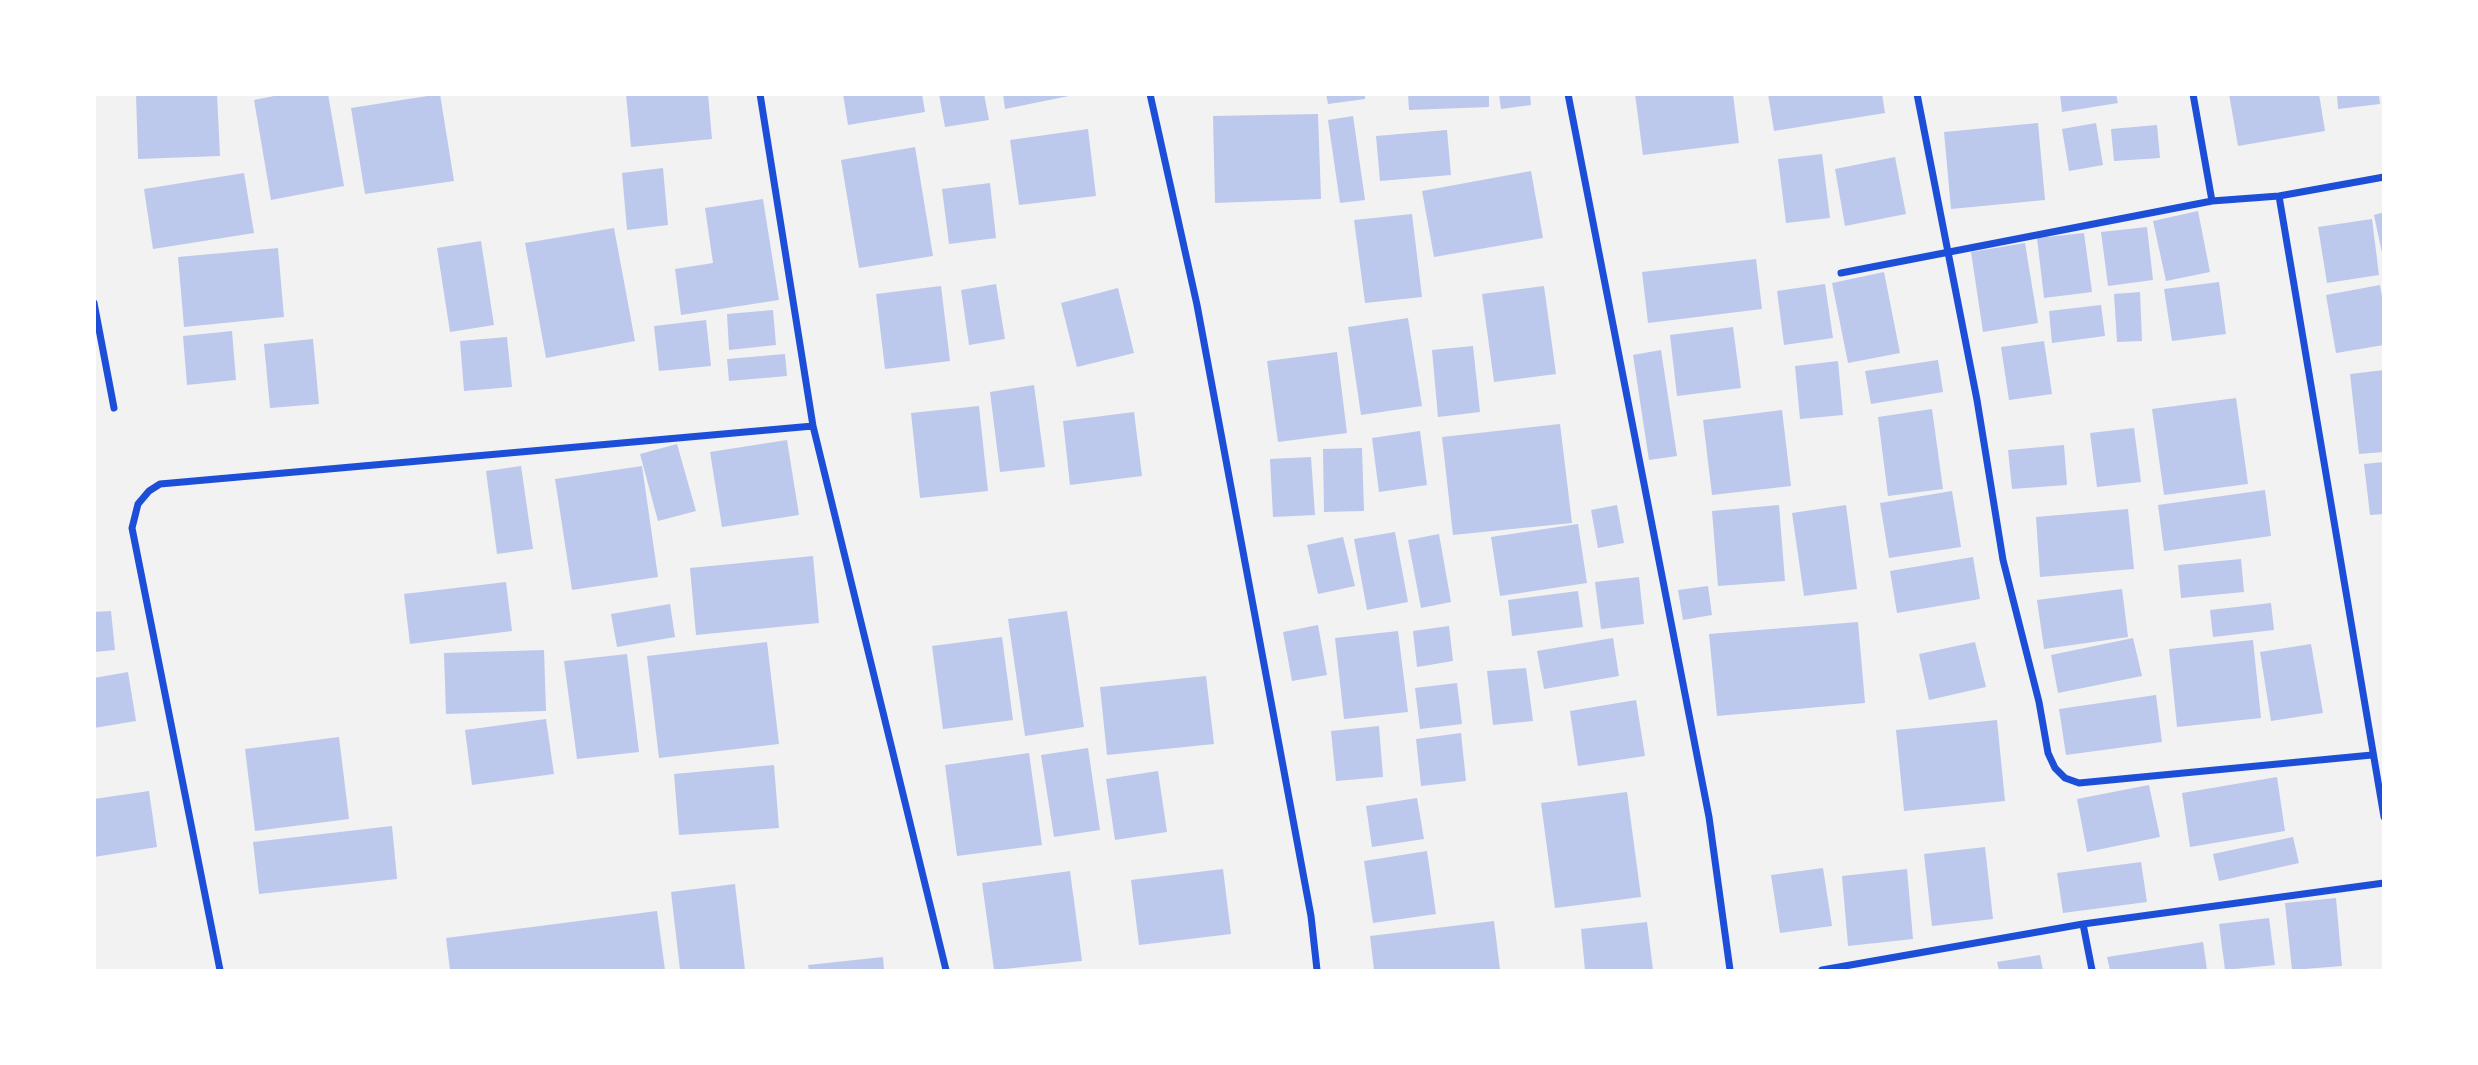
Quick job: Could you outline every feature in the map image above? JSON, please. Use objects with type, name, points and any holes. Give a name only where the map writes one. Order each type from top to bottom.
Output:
[{"type":"street","points":[[760,94],[813,426],[946,971]]},
{"type":"street","points":[[1150,94],[1197,305],[1311,916],[1317,971]]},
{"type":"street","points":[[1568,94],[1709,817],[1730,971]]},
{"type":"street","points":[[1917,94],[1978,400],[2003,560],[2049,753],[2055,768],[2065,778],[2079,783],[2372,754]]},
{"type":"street","points":[[2193,94],[2213,201]]},
{"type":"street","points":[[1842,273],[2213,201],[2279,196],[2384,177]]},
{"type":"street","points":[[2279,196],[2384,817]]},
{"type":"street","points":[[94,303],[114,408]]},
{"type":"street","points":[[220,971],[132,528],[138,504],[149,491],[160,484],[813,426]]},
{"type":"street","points":[[1822,971],[2083,924],[2384,883]]},
{"type":"street","points":[[2083,924],[2092,971]]},
{"type":"building","points":[[136,94],[217,94],[220,156],[138,159]]},
{"type":"building","points":[[284,94],[328,94],[344,186],[271,200],[254,100]]},
{"type":"building","points":[[440,94],[454,181],[365,194],[351,108]]},
{"type":"building","points":[[626,94],[708,94],[712,139],[631,147]]},
{"type":"building","points":[[843,94],[922,94],[925,112],[848,125]]},
{"type":"building","points":[[939,94],[984,94],[989,120],[945,127]]},
{"type":"building","points":[[1003,94],[1069,94],[1069,96],[1005,109]]},
{"type":"building","points":[[1326,94],[1365,94],[1365,99],[1328,104]]},
{"type":"building","points":[[1408,94],[1489,94],[1489,107],[1409,110]]},
{"type":"building","points":[[1499,94],[1530,94],[1531,105],[1501,109]]},
{"type":"building","points":[[1635,94],[1733,94],[1739,143],[1643,155]]},
{"type":"building","points":[[1768,94],[1882,94],[1885,113],[1774,131]]},
{"type":"building","points":[[2060,94],[2116,94],[2118,103],[2062,112]]},
{"type":"building","points":[[2229,94],[2319,94],[2325,131],[2238,146]]},
{"type":"building","points":[[2337,94],[2379,94],[2380,104],[2338,109]]},
{"type":"building","points":[[1318,114],[1321,199],[1215,203],[1213,116]]},
{"type":"building","points":[[1353,116],[1365,200],[1340,203],[1328,120]]},
{"type":"building","points":[[2038,123],[2045,200],[1951,209],[1944,132]]},
{"type":"building","points":[[2096,123],[2103,165],[2069,171],[2062,129]]},
{"type":"building","points":[[2157,125],[2160,158],[2114,161],[2111,129]]},
{"type":"building","points":[[1088,129],[1096,196],[1019,205],[1010,140]]},
{"type":"building","points":[[1447,130],[1451,175],[1380,181],[1376,136]]},
{"type":"building","points":[[915,147],[933,256],[859,268],[841,160]]},
{"type":"building","points":[[1822,154],[1830,218],[1786,223],[1778,159]]},
{"type":"building","points":[[1895,157],[1906,214],[1845,226],[1835,169]]},
{"type":"building","points":[[663,168],[668,225],[627,230],[622,173]]},
{"type":"building","points":[[1531,171],[1543,238],[1434,257],[1422,191]]},
{"type":"building","points":[[244,173],[254,233],[153,249],[144,189]]},
{"type":"building","points":[[990,183],[996,238],[949,244],[942,189]]},
{"type":"building","points":[[763,199],[779,300],[681,315],[675,269],[713,263],[705,208]]},
{"type":"building","points":[[2198,211],[2210,272],[2166,281],[2153,221]]},
{"type":"building","points":[[2384,212],[2384,253],[2382,253],[2374,215]]},
{"type":"building","points":[[1412,214],[1422,297],[1365,303],[1354,220]]},
{"type":"building","points":[[2372,219],[2379,275],[2327,283],[2318,227]]},
{"type":"building","points":[[2147,227],[2153,280],[2108,286],[2101,232]]},
{"type":"building","points":[[614,228],[635,341],[546,358],[525,243]]},
{"type":"building","points":[[2084,233],[2092,292],[2044,298],[2037,238]]},
{"type":"building","points":[[481,241],[494,325],[450,332],[437,248]]},
{"type":"building","points":[[2025,243],[2038,323],[1983,332],[1971,252]]},
{"type":"building","points":[[278,248],[284,317],[184,327],[178,257]]},
{"type":"building","points":[[1756,259],[1762,309],[1648,323],[1642,272]]},
{"type":"building","points":[[1884,272],[1900,353],[1848,363],[1832,283]]},
{"type":"building","points":[[2219,282],[2226,334],[2172,341],[2164,289]]},
{"type":"building","points":[[996,284],[1005,339],[969,345],[961,290]]},
{"type":"building","points":[[1825,284],[1833,338],[1784,345],[1777,291]]},
{"type":"building","points":[[2380,285],[2384,308],[2384,345],[2336,353],[2326,295]]},
{"type":"building","points":[[941,286],[950,361],[885,369],[876,294]]},
{"type":"building","points":[[1544,286],[1556,374],[1494,382],[1482,294]]},
{"type":"building","points":[[1118,288],[1134,353],[1077,367],[1061,303]]},
{"type":"building","points":[[2140,292],[2142,341],[2117,342],[2114,294]]},
{"type":"building","points":[[2101,305],[2105,336],[2052,343],[2049,311]]},
{"type":"building","points":[[773,310],[776,345],[729,350],[727,314]]},
{"type":"building","points":[[1408,318],[1422,406],[1361,415],[1348,327]]},
{"type":"building","points":[[706,320],[711,366],[659,371],[654,326]]},
{"type":"building","points":[[1733,327],[1741,388],[1677,396],[1670,335]]},
{"type":"building","points":[[232,331],[236,380],[187,385],[183,336]]},
{"type":"building","points":[[507,337],[512,387],[464,391],[460,341]]},
{"type":"building","points":[[313,339],[319,404],[270,408],[264,344]]},
{"type":"building","points":[[2044,341],[2052,394],[2009,400],[2001,347]]},
{"type":"building","points":[[1473,346],[1480,412],[1438,417],[1432,350]]},
{"type":"building","points":[[1661,350],[1677,456],[1649,460],[1633,355]]},
{"type":"building","points":[[1337,352],[1347,433],[1278,442],[1267,361]]},
{"type":"building","points":[[785,354],[787,376],[729,381],[727,359]]},
{"type":"building","points":[[1938,360],[1943,392],[1871,404],[1865,371]]},
{"type":"building","points":[[1838,361],[1843,415],[1800,419],[1795,366]]},
{"type":"building","points":[[2384,370],[2384,452],[2359,454],[2350,374]]},
{"type":"building","points":[[1034,385],[1045,467],[1000,472],[990,392]]},
{"type":"building","points":[[2236,398],[2248,484],[2164,495],[2152,409]]},
{"type":"building","points":[[979,406],[988,491],[920,498],[911,413]]},
{"type":"building","points":[[1932,409],[1943,489],[1888,496],[1878,417]]},
{"type":"building","points":[[1782,410],[1791,486],[1712,495],[1703,420]]},
{"type":"building","points":[[1134,412],[1142,476],[1070,485],[1063,421]]},
{"type":"building","points":[[1560,424],[1572,523],[1453,535],[1442,437]]},
{"type":"building","points":[[2134,428],[2141,482],[2097,487],[2090,433]]},
{"type":"building","points":[[1420,431],[1427,485],[1379,492],[1372,438]]},
{"type":"building","points":[[787,440],[799,515],[722,527],[710,452]]},
{"type":"building","points":[[677,444],[696,511],[658,521],[640,454]]},
{"type":"building","points":[[2064,445],[2067,485],[2012,489],[2008,450]]},
{"type":"building","points":[[1362,448],[1364,511],[1324,512],[1323,449]]},
{"type":"building","points":[[1311,457],[1315,515],[1273,517],[1270,459]]},
{"type":"building","points":[[2384,462],[2384,514],[2370,515],[2364,464]]},
{"type":"building","points":[[521,466],[533,549],[497,554],[486,471]]},
{"type":"building","points":[[642,466],[658,577],[572,590],[555,479]]},
{"type":"building","points":[[2265,490],[2271,536],[2164,551],[2158,505]]},
{"type":"building","points":[[1952,491],[1961,547],[1889,558],[1880,503]]},
{"type":"building","points":[[1617,505],[1624,543],[1598,548],[1591,510]]},
{"type":"building","points":[[1779,505],[1785,581],[1718,586],[1712,511]]},
{"type":"building","points":[[1846,505],[1857,589],[1804,596],[1792,513]]},
{"type":"building","points":[[2128,509],[2134,569],[2040,577],[2036,517]]},
{"type":"building","points":[[1578,524],[1587,583],[1500,596],[1491,537]]},
{"type":"building","points":[[1395,532],[1408,602],[1367,610],[1354,539]]},
{"type":"building","points":[[1439,534],[1451,602],[1421,608],[1408,540]]},
{"type":"building","points":[[1343,537],[1355,586],[1318,594],[1307,545]]},
{"type":"building","points":[[813,556],[819,623],[696,635],[690,568]]},
{"type":"building","points":[[1973,557],[1980,599],[1897,613],[1890,571]]},
{"type":"building","points":[[2241,559],[2244,592],[2181,598],[2178,565]]},
{"type":"building","points":[[1639,577],[1644,624],[1601,629],[1595,582]]},
{"type":"building","points":[[506,582],[512,631],[410,644],[404,594]]},
{"type":"building","points":[[1708,586],[1712,615],[1683,620],[1678,590]]},
{"type":"building","points":[[2122,589],[2128,637],[2044,649],[2037,600]]},
{"type":"building","points":[[1578,591],[1583,627],[1512,636],[1508,600]]},
{"type":"building","points":[[2271,603],[2274,630],[2213,637],[2210,610]]},
{"type":"building","points":[[670,604],[675,637],[617,647],[611,614]]},
{"type":"building","points":[[111,611],[115,650],[94,652],[94,612]]},
{"type":"building","points":[[1067,611],[1084,727],[1025,736],[1008,619]]},
{"type":"building","points":[[1858,622],[1865,703],[1717,716],[1709,634]]},
{"type":"building","points":[[1318,625],[1327,675],[1292,681],[1283,632]]},
{"type":"building","points":[[1449,626],[1453,661],[1417,667],[1413,631]]},
{"type":"building","points":[[1398,631],[1408,712],[1344,719],[1335,638]]},
{"type":"building","points":[[1002,637],[1013,720],[943,729],[932,646]]},
{"type":"building","points":[[1613,638],[1619,676],[1544,689],[1537,651]]},
{"type":"building","points":[[2133,638],[2142,676],[2058,693],[2051,655]]},
{"type":"building","points":[[2253,640],[2261,718],[2177,727],[2169,649]]},
{"type":"building","points":[[767,642],[779,744],[659,758],[647,656]]},
{"type":"building","points":[[1975,642],[1986,687],[1929,700],[1919,654]]},
{"type":"building","points":[[2311,644],[2323,713],[2271,721],[2260,652]]},
{"type":"building","points":[[544,650],[546,711],[446,714],[444,653]]},
{"type":"building","points":[[627,654],[639,752],[577,759],[564,661]]},
{"type":"building","points":[[1526,668],[1533,721],[1493,725],[1487,671]]},
{"type":"building","points":[[128,672],[136,721],[94,728],[94,678]]},
{"type":"building","points":[[1206,676],[1214,744],[1107,755],[1100,687]]},
{"type":"building","points":[[1457,683],[1462,724],[1420,729],[1415,688]]},
{"type":"building","points":[[2156,695],[2162,742],[2066,755],[2059,709]]},
{"type":"building","points":[[1636,700],[1645,756],[1578,766],[1570,711]]},
{"type":"building","points":[[546,719],[554,774],[472,785],[465,730]]},
{"type":"building","points":[[1997,720],[2005,801],[1904,811],[1896,730]]},
{"type":"building","points":[[1379,726],[1383,777],[1336,781],[1331,731]]},
{"type":"building","points":[[1461,733],[1466,781],[1421,786],[1416,739]]},
{"type":"building","points":[[339,737],[349,819],[255,831],[245,749]]},
{"type":"building","points":[[1088,748],[1100,830],[1054,837],[1041,755]]},
{"type":"building","points":[[1029,753],[1042,845],[957,856],[945,765]]},
{"type":"building","points":[[774,765],[779,828],[679,835],[674,774]]},
{"type":"building","points":[[1158,771],[1167,832],[1115,840],[1106,779]]},
{"type":"building","points":[[2277,777],[2285,831],[2190,847],[2182,793]]},
{"type":"building","points":[[2149,785],[2160,837],[2087,852],[2077,799]]},
{"type":"building","points":[[149,791],[157,847],[94,857],[94,799]]},
{"type":"building","points":[[1627,792],[1641,897],[1555,908],[1541,803]]},
{"type":"building","points":[[1417,798],[1424,839],[1372,847],[1366,806]]},
{"type":"building","points":[[392,826],[397,879],[259,894],[253,842]]},
{"type":"building","points":[[2293,837],[2299,863],[2219,881],[2213,854]]},
{"type":"building","points":[[1985,847],[1993,919],[1932,926],[1924,854]]},
{"type":"building","points":[[1427,851],[1436,914],[1373,923],[1364,861]]},
{"type":"building","points":[[2141,862],[2147,902],[2063,913],[2057,873]]},
{"type":"building","points":[[1823,868],[1832,926],[1780,933],[1771,875]]},
{"type":"building","points":[[1223,869],[1231,934],[1139,945],[1131,880]]},
{"type":"building","points":[[1907,869],[1913,939],[1848,946],[1842,876]]},
{"type":"building","points":[[1070,871],[1082,961],[994,970],[982,883]]},
{"type":"building","points":[[735,884],[745,970],[680,970],[671,892]]},
{"type":"building","points":[[2336,898],[2342,966],[2292,970],[2285,903]]},
{"type":"building","points":[[657,911],[665,970],[450,970],[446,938]]},
{"type":"building","points":[[2269,918],[2275,965],[2225,970],[2219,924]]},
{"type":"building","points":[[1494,921],[1500,970],[1374,970],[1370,936]]},
{"type":"building","points":[[1647,922],[1653,970],[1585,970],[1581,929]]},
{"type":"building","points":[[2203,942],[2207,970],[2110,970],[2107,957]]},
{"type":"building","points":[[2040,955],[2043,970],[1999,970],[1997,962]]},
{"type":"building","points":[[883,957],[884,970],[809,970],[808,965]]}]
